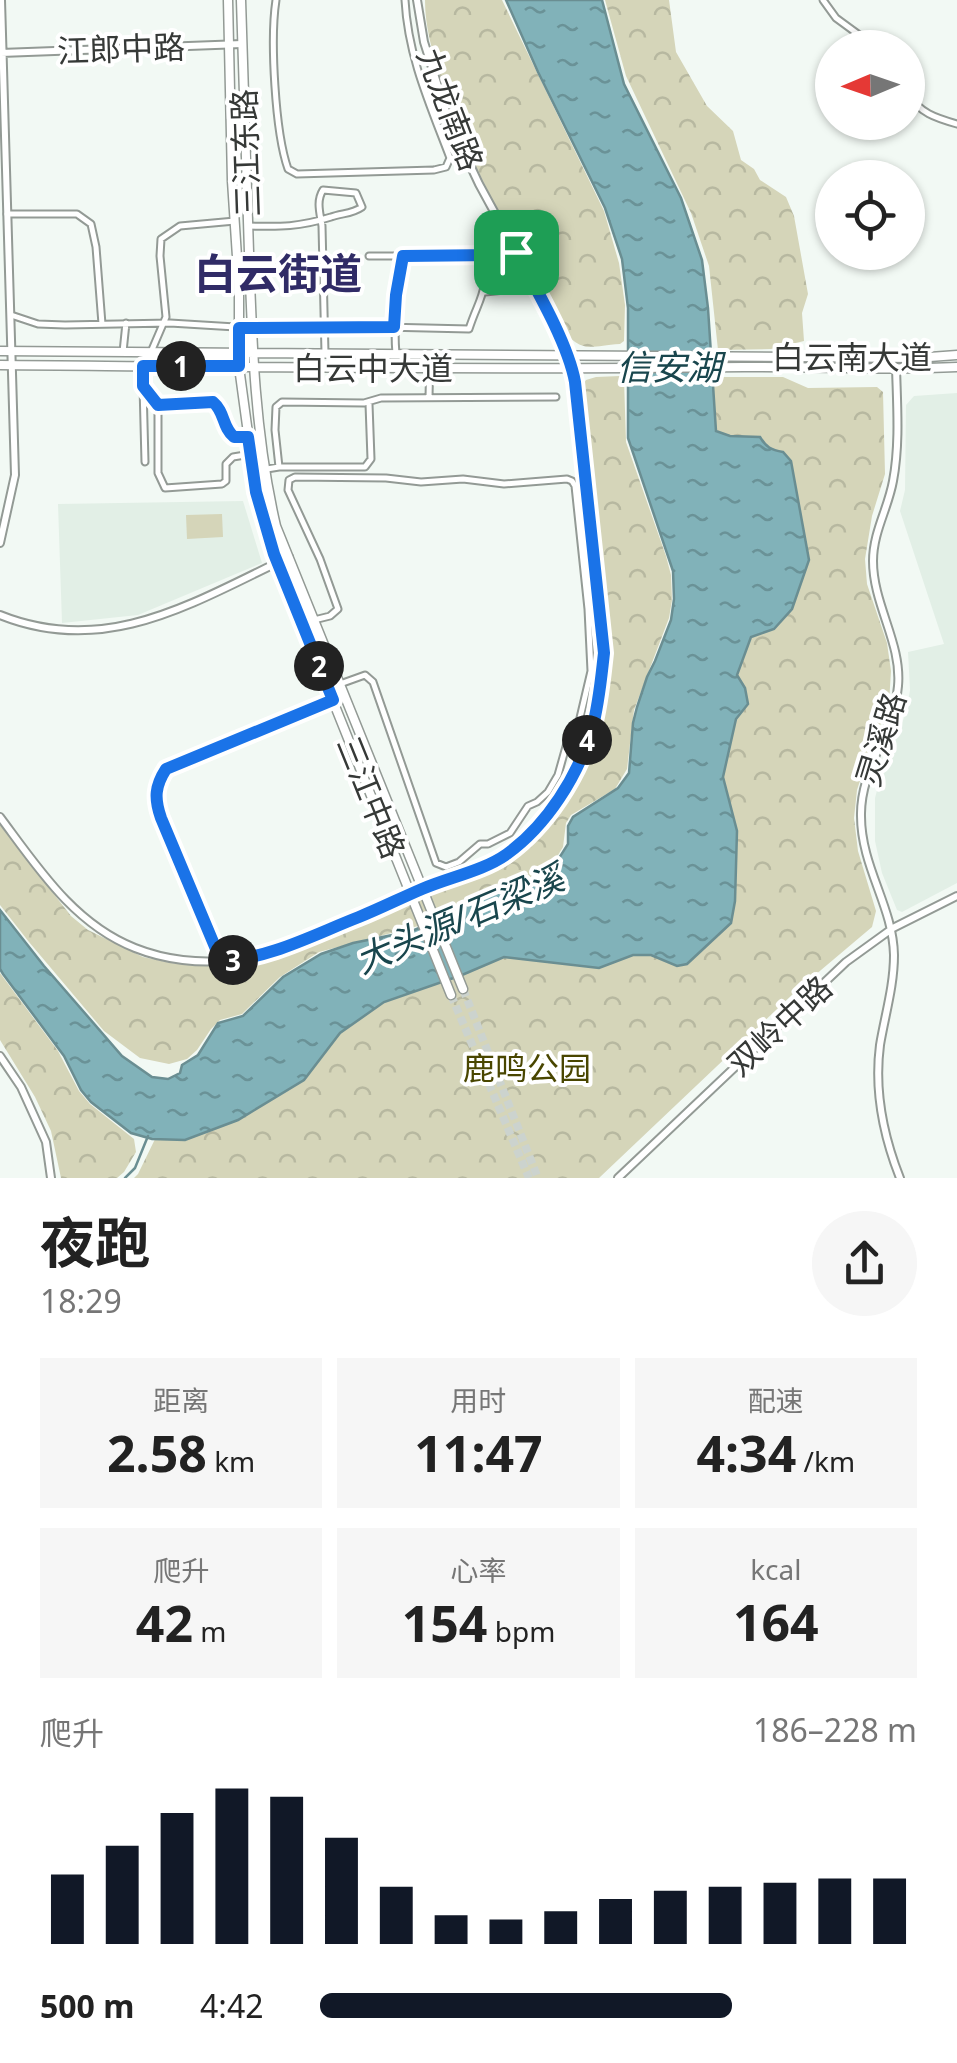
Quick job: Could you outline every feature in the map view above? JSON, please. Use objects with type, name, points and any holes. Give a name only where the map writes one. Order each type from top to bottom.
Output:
[{"type":"main road","name":"三江东路","points":[[228,0],[239,366]]},
{"type":"main road","name":"三江东路","points":[[241,0],[254,367]]},
{"type":"main road","name":"白云中大道","points":[[0,350],[626,356]]},
{"type":"main road","name":"白云南大道","points":[[626,356],[957,355]]},
{"type":"main road","name":"白云中大道","points":[[0,365],[625,369]]},
{"type":"main road","name":"三江中路","points":[[239,366],[256,492],[278,562],[451,995]]},
{"type":"main road","name":"三江中路","points":[[254,367],[264,470],[276,526],[463,989]]},
{"type":"main road","name":"白云南大道","points":[[625,369],[957,367]]},
{"type":"street","points":[[0,543],[15,476],[1,0]]},
{"type":"street","points":[[276,0],[275,66],[281,150],[288,169],[297,174],[446,167],[450,158],[416,68],[405,0]]},
{"type":"street","name":"九龙南路","points":[[0,817],[87,922],[134,948],[162,957],[221,961],[260,955],[504,856],[530,835],[555,806],[574,770],[592,731],[604,653],[572,368],[535,286],[448,118],[424,42],[417,0]]},
{"type":"street","points":[[823,0],[836,18],[852,30]]},
{"type":"street","name":"江郎中路","points":[[1,53],[242,44]]},
{"type":"street","points":[[416,68],[432,70]]},
{"type":"street","points":[[925,112],[957,124]]},
{"type":"street","points":[[248,226],[300,226],[321,221],[356,212],[362,208],[360,198],[347,190],[323,190],[318,198],[321,221],[325,353]]},
{"type":"street","points":[[8,214],[77,214],[91,224],[102,324]]},
{"type":"street","points":[[151,352],[166,317],[161,239],[180,226],[235,221]]},
{"type":"street","points":[[369,256],[516,252]]},
{"type":"street","points":[[11,315],[38,324],[468,329],[485,292],[480,254]]},
{"type":"street","points":[[396,354],[396,295],[403,256]]},
{"type":"street","points":[[485,292],[535,286]]},
{"type":"street","points":[[123,352],[126,323]]},
{"type":"street","points":[[429,397],[430,354]]},
{"type":"street","name":"灵溪路","points":[[896,358],[896,464],[878,526],[873,563],[899,671],[893,713],[872,761],[860,815],[867,861],[892,928],[893,981],[877,1077],[884,1129],[900,1178]]},
{"type":"street","points":[[143,366],[144,462]]},
{"type":"street","points":[[143,386],[158,405],[158,473],[165,488],[222,484],[226,481],[226,464],[233,457],[251,454]]},
{"type":"street","points":[[279,467],[275,430],[279,403],[368,403],[381,398],[429,397],[556,398]]},
{"type":"street","points":[[158,405],[213,402],[221,408],[227,432],[234,437],[248,437]]},
{"type":"street","points":[[264,470],[365,467],[371,458],[372,438],[368,403]]},
{"type":"street","points":[[314,620],[330,616],[338,609],[288,490],[289,480],[295,476],[422,482],[463,479],[504,484],[572,480],[588,609],[591,671],[579,722],[567,743],[558,775],[548,792],[528,806],[516,826],[501,838],[480,844],[459,862],[446,867],[436,862],[373,682],[364,675],[340,684]]},
{"type":"street","points":[[580,548],[592,546]]},
{"type":"street","points":[[0,615],[61,631],[84,632],[145,622],[205,599],[289,557]]},
{"type":"street","points":[[221,961],[155,801],[159,780],[166,769],[333,700]]},
{"type":"street","name":"双岭中路","points":[[618,1178],[846,962],[892,928],[957,896]]},
{"type":"street","points":[[0,1056],[21,1087],[46,1142],[52,1178]]},
{"type":"shaded area","points":[[957,393],[957,883],[902,912],[897,910],[882,873],[875,841],[875,798],[906,713],[910,690],[908,652],[944,644],[900,511],[905,490],[906,405],[914,396]]},
{"type":"shaded area","points":[[243,501],[262,563],[138,615],[62,623],[58,504]]},
{"type":"green space","points":[[425,0],[502,0],[604,211],[619,263],[625,305],[624,341],[620,344],[581,345],[562,329],[495,205],[451,109],[434,57]]},
{"type":"green space","points":[[605,0],[669,0],[676,52],[707,106],[733,131],[741,160],[754,169],[760,180],[786,197],[794,216],[808,294],[802,313],[804,341],[771,349],[718,350],[709,266],[691,213],[626,76]]},
{"type":"green space","points":[[596,377],[624,379],[626,442],[666,556],[672,600],[669,618],[634,710],[627,769],[615,789],[571,815],[563,847],[552,865],[532,880],[486,892],[422,925],[319,952],[280,977],[242,1014],[220,1020],[187,1059],[169,1064],[140,1058],[104,1031],[0,905],[0,825],[71,916],[88,930],[143,957],[198,966],[262,959],[506,861],[550,818],[583,767],[598,727],[608,683],[609,639],[583,385]]},
{"type":"green space","name":"鹿鸣公园","points":[[709,377],[783,377],[808,388],[877,387],[883,392],[885,474],[872,516],[865,559],[867,584],[887,643],[891,671],[889,703],[857,790],[854,818],[858,851],[876,911],[872,927],[795,992],[599,1178],[134,1178],[157,1135],[344,1027],[719,777],[735,677],[722,438],[713,432]]},
{"type":"green space","points":[[222,514],[223,537],[187,539],[186,515]]},
{"type":"green space","points":[[0,973],[58,1051],[79,1091],[134,1139],[136,1152],[117,1178],[61,1178],[51,1131],[0,1040]]},
{"type":"water","points":[[506,0],[602,0],[624,84],[681,198],[702,260],[716,431],[730,436],[760,437],[791,461],[809,560],[792,609],[774,629],[751,637],[737,675],[748,704],[736,719],[723,777],[737,831],[731,923],[687,964],[677,966],[651,955],[633,955],[599,968],[504,957],[384,1002],[340,1033],[304,1080],[238,1120],[185,1140],[152,1139],[131,1133],[81,1090],[64,1056],[0,969],[0,910],[122,1056],[152,1077],[168,1079],[198,1055],[218,1023],[243,1016],[283,977],[321,954],[412,931],[485,896],[534,880],[556,863],[568,844],[568,826],[573,817],[618,788],[629,773],[637,707],[671,620],[673,571],[628,438],[628,308],[622,259],[605,208]]},
{"type":"waterway","points":[[125,1178],[135,1168],[148,1136]]},
{"type":"tunnel","points":[[463,989],[538,1178]]},
{"type":"tunnel","points":[[451,995],[529,1178]]},
{"type":"district","name":"白云街道","points":[[278,272]]},
{"type":"route","points":[[516,252],[567,355],[575,382],[604,653],[592,731],[555,806],[530,835],[504,856],[260,955],[221,961],[155,801],[159,780],[166,769],[333,700],[274,554],[256,492],[248,437],[234,437],[227,432],[221,408],[213,402],[158,405],[143,386],[143,366],[239,366],[239,328],[394,327],[403,256],[516,252]]},
{"type":"water label","name":"信安湖","points":[[669,366]]},
{"type":"water label","name":"大头源/石梁溪","points":[[459,918]]}]
